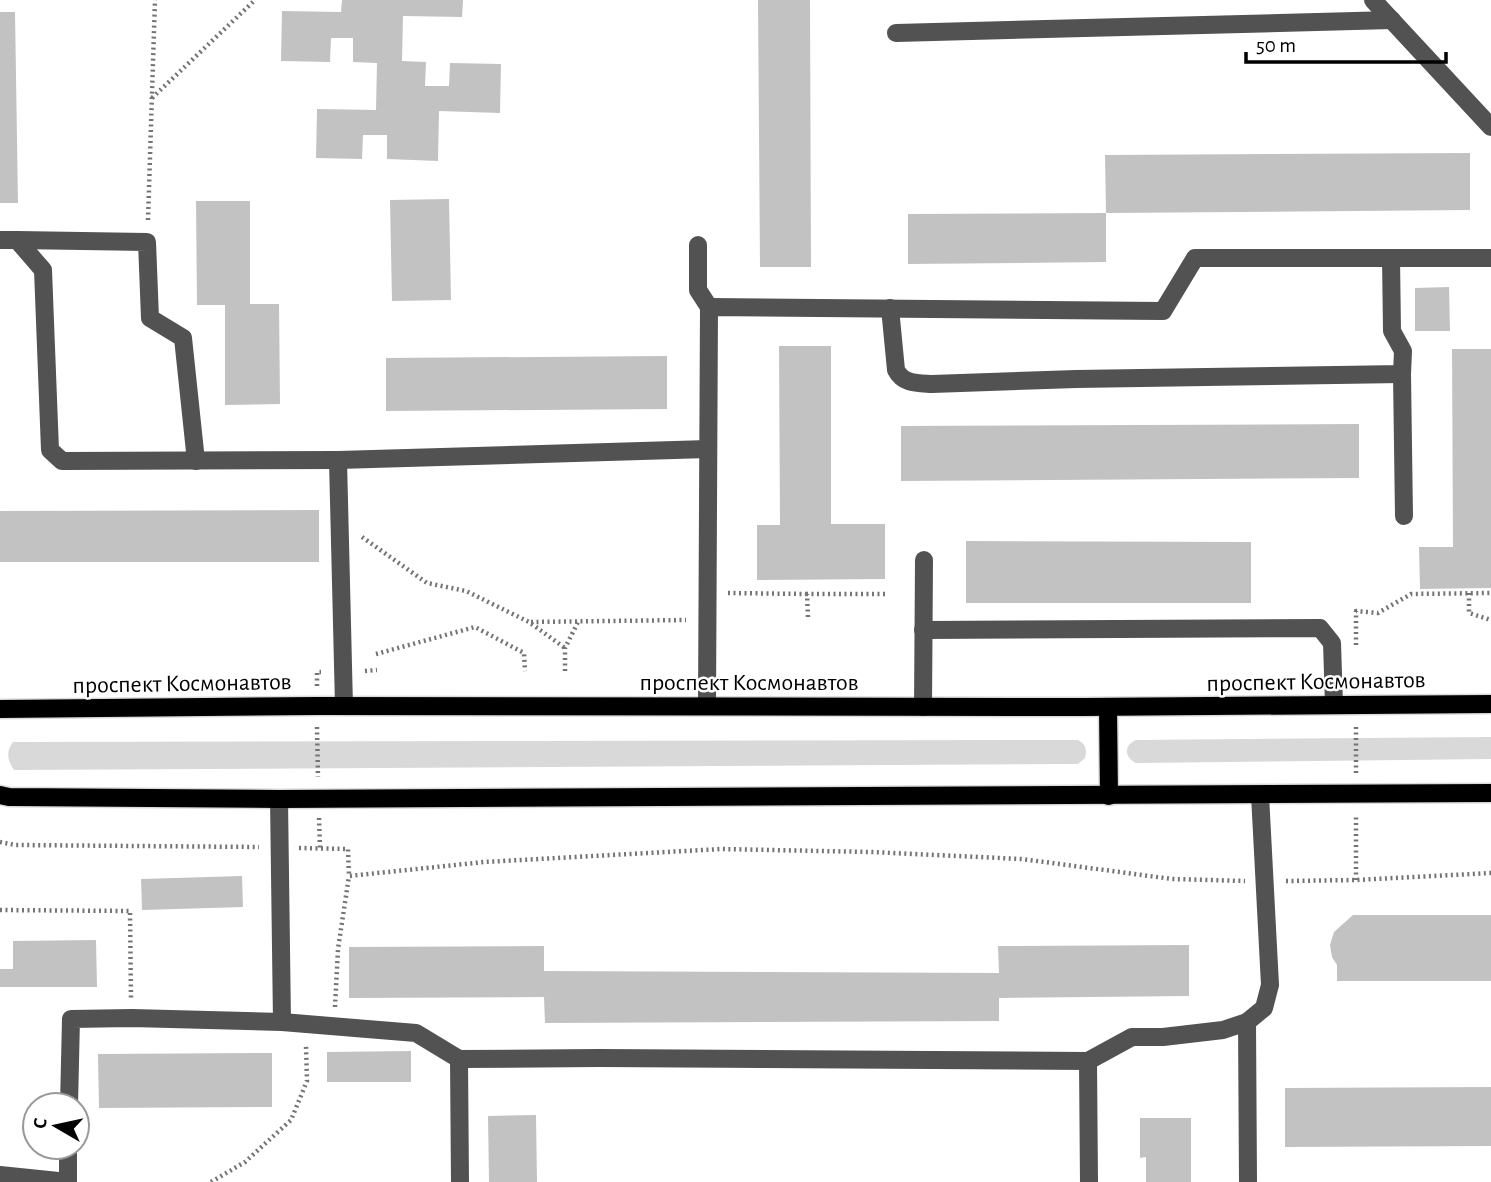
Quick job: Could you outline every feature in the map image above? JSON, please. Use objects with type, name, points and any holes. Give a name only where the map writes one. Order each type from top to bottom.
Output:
[{"type":"main road","name":"проспект Космонавтов","points":[[2,712],[344,706],[1108,707],[1491,704]]},
{"type":"main road","points":[[1108,707],[1109,796]]},
{"type":"main road","points":[[3,793],[279,799],[1491,793]]},
{"type":"lane","points":[[1373,0],[1491,127]]},
{"type":"lane","points":[[896,33],[1391,20]]},
{"type":"lane","points":[[9,240],[147,242],[150,318],[183,338],[196,461]]},
{"type":"lane","points":[[9,240],[43,270],[50,450],[62,461],[338,460],[708,449]]},
{"type":"lane","points":[[698,245],[698,290],[709,307],[707,706]]},
{"type":"lane","points":[[709,307],[1163,311],[1195,258],[1491,258]]},
{"type":"lane","points":[[1391,258],[1392,331],[1403,351],[1404,516]]},
{"type":"lane","points":[[890,308],[896,369],[899,376],[908,382],[932,384],[1402,374]]},
{"type":"lane","points":[[338,460],[344,706]]},
{"type":"lane","points":[[923,707],[924,559]]},
{"type":"lane","points":[[923,630],[1320,628],[1332,643],[1334,705]]},
{"type":"lane","points":[[69,1091],[71,1018],[282,1022],[416,1033],[459,1059],[1088,1062],[1132,1037],[1163,1037],[1223,1030],[1247,1022],[1264,1007],[1270,985],[1260,795]]},
{"type":"lane","points":[[279,799],[282,1022]]},
{"type":"lane","points":[[1247,1022],[1248,1182]]},
{"type":"lane","points":[[459,1059],[460,1182]]},
{"type":"lane","points":[[1088,1062],[1090,1182]]},
{"type":"lane","points":[[0,1175],[69,1182],[68,1161]]},
{"type":"path","points":[[147,242],[155,0]]},
{"type":"path","points":[[152,98],[255,0]]},
{"type":"path","points":[[339,521],[427,583],[466,592],[529,622],[565,648]]},
{"type":"path","points":[[1469,593],[1469,613],[1491,620]]},
{"type":"path","points":[[719,594],[886,594]]},
{"type":"path","points":[[807,594],[808,617]]},
{"type":"path","points":[[529,622],[694,619]]},
{"type":"path","points":[[565,671],[565,648],[578,622]]},
{"type":"path","points":[[376,654],[475,627],[524,653],[525,671]]},
{"type":"path","points":[[0,842],[15,845],[348,849],[349,876],[338,949],[334,1026]]},
{"type":"path","points":[[349,876],[484,862],[721,849],[1022,859],[1172,878],[1265,882],[1491,873]]},
{"type":"path","points":[[0,910],[130,911],[132,1018]]},
{"type":"path","points":[[211,1182],[245,1162],[292,1120],[307,1081],[306,1024]]},
{"type":"shaded area","points":[[1491,737],[1491,759],[1136,763],[1129,758],[1127,751],[1129,745],[1136,740]]},
{"type":"shaded area","points":[[1078,740],[1084,745],[1086,752],[1085,758],[1078,764],[14,770],[8,756],[13,742]]},
{"type":"building","points":[[342,0],[463,0],[462,17],[403,16],[402,61],[426,62],[425,86],[449,86],[450,63],[501,64],[500,113],[439,111],[438,161],[387,159],[387,135],[363,135],[362,159],[316,158],[317,109],[376,110],[377,63],[353,62],[353,38],[331,38],[330,62],[281,61],[282,11],[341,12]]},
{"type":"building","points":[[758,0],[810,0],[811,267],[760,267]]},
{"type":"building","points":[[0,12],[15,12],[18,203],[0,203]]},
{"type":"building","points":[[1470,153],[1470,210],[1106,213],[1105,155]]},
{"type":"building","points":[[449,199],[451,300],[392,301],[390,200]]},
{"type":"building","points":[[196,201],[250,201],[250,304],[279,304],[280,404],[225,405],[225,305],[197,305]]},
{"type":"building","points":[[1106,213],[1106,262],[908,264],[908,214]]},
{"type":"building","points":[[1449,287],[1450,331],[1415,331],[1415,288]]},
{"type":"building","points":[[779,346],[831,346],[831,524],[885,524],[885,579],[757,580],[757,525],[780,525]]},
{"type":"building","points":[[1452,349],[1491,349],[1491,588],[1420,589],[1419,547],[1453,547]]},
{"type":"building","points":[[667,356],[667,409],[386,411],[386,358]]},
{"type":"building","points":[[1359,424],[1359,478],[901,481],[901,426]]},
{"type":"building","points":[[319,510],[319,562],[0,562],[0,511]]},
{"type":"building","points":[[966,541],[1251,542],[1251,603],[966,603]]},
{"type":"building","points":[[242,876],[243,907],[142,910],[141,879]]},
{"type":"building","points":[[1353,915],[1491,915],[1491,981],[1337,981],[1337,965],[1330,945],[1334,932]]},
{"type":"building","points":[[96,940],[97,987],[0,987],[0,969],[13,969],[13,941]]},
{"type":"building","points":[[1189,945],[1189,996],[999,998],[999,1021],[545,1023],[544,997],[349,998],[349,947],[544,946],[544,971],[999,973],[998,946]]},
{"type":"building","points":[[411,1051],[411,1082],[327,1082],[327,1052]]},
{"type":"building","points":[[272,1053],[272,1107],[99,1108],[98,1054]]},
{"type":"building","points":[[1491,1087],[1491,1146],[1285,1147],[1285,1088]]},
{"type":"building","points":[[536,1115],[537,1182],[489,1182],[488,1116]]},
{"type":"building","points":[[1140,1118],[1191,1118],[1191,1182],[1146,1182],[1146,1157],[1140,1158]]}]
